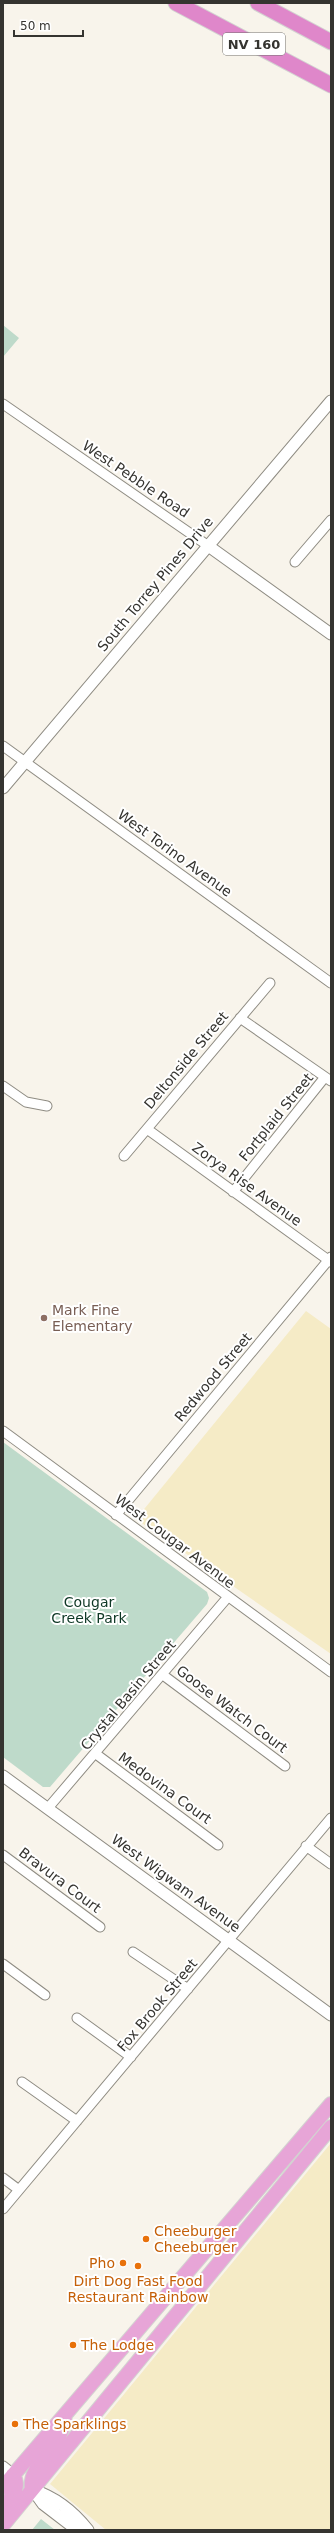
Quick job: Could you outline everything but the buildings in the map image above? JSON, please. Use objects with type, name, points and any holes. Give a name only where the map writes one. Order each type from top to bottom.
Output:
[{"type":"highway","name":"NV 160","points":[[176,3],[324,77],[331,85]]},
{"type":"highway","name":"NV 160","points":[[258,3],[331,42]]},
{"type":"main road","points":[[3,2487],[8,2471],[71,2408],[331,2104]]},
{"type":"main road","points":[[3,2525],[331,2127]]},
{"type":"main road","points":[[217,2264],[217,2254],[238,2228],[253,2195]]},
{"type":"main road","points":[[149,2346],[173,2306],[188,2288],[193,2275],[192,2267]]},
{"type":"main road","points":[[32,2490],[32,2477],[55,2446],[71,2408]]},
{"type":"main road","points":[[3,2508],[14,2493],[17,2485],[8,2471]]},
{"type":"street","name":"South Torrey Pines Drive","points":[[3,788],[331,400]]},
{"type":"street","name":"West Pebble Road","points":[[3,404],[207,545],[331,634]]},
{"type":"street","points":[[295,562],[330,524]]},
{"type":"street","name":"West Torino Avenue","points":[[3,746],[331,983]]},
{"type":"street","name":"Deltonside Street","points":[[124,1156],[270,983]]},
{"type":"street","points":[[240,1018],[328,1079]]},
{"type":"street","name":"Fortplaid Street","points":[[233,1192],[328,1079]]},
{"type":"street","points":[[3,1086],[26,1102],[47,1106]]},
{"type":"street","name":"Zorya Rise Avenue","points":[[147,1129],[330,1260]]},
{"type":"street","name":"Redwood Street","points":[[116,1515],[330,1260]]},
{"type":"street","name":"West Cougar Avenue","points":[[3,1431],[227,1598],[331,1672]]},
{"type":"street","name":"Crystal Basin Street","points":[[48,1808],[96,1754],[227,1598]]},
{"type":"street","name":"Goose Watch Court","points":[[163,1675],[284,1766]]},
{"type":"street","name":"Medovina Court","points":[[96,1754],[218,1845]]},
{"type":"street","name":"West Wigwam Avenue","points":[[3,1776],[331,2015]]},
{"type":"street","name":"Fox Brook Street","points":[[3,2209],[331,1818]]},
{"type":"street","points":[[306,1846],[331,1864]]},
{"type":"street","name":"Bravura Court","points":[[3,1855],[100,1927]]},
{"type":"street","points":[[133,1952],[188,1989]]},
{"type":"street","points":[[3,1964],[45,1995]]},
{"type":"street","points":[[77,2018],[131,2057]]},
{"type":"street","points":[[22,2082],[77,2122]]},
{"type":"street","points":[[3,2178],[19,2190]]},
{"type":"street","points":[[32,2490],[43,2504],[77,2530]]},
{"type":"street","points":[[32,2490],[52,2496],[80,2520],[88,2530]]},
{"type":"green space","points":[[3,325],[19,338],[3,357]]},
{"type":"green space","name":"Cougar Creek Park","points":[[3,1442],[207,1592],[209,1598],[207,1604],[50,1787],[43,1787],[3,1757]]},
{"type":"green space","points":[[41,2519],[55,2530],[32,2530]]},
{"type":"sand","points":[[306,1311],[331,1329],[331,1654],[136,1519]]},
{"type":"sand","points":[[331,2143],[331,2530],[106,2530],[50,2484]]},
{"type":"place","name":"Mark Fine Elementary","points":[[44,1318]]},
{"type":"place","name":"Cheeburger Cheeburger","points":[[146,2239]]},
{"type":"place","name":"Pho","points":[[123,2263]]},
{"type":"place","name":"Dirt Dog Fast Food Restaurant Rainbow","points":[[138,2266]]},
{"type":"place","name":"The Lodge","points":[[73,2345]]},
{"type":"place","name":"The Sparklings","points":[[15,2424]]}]
